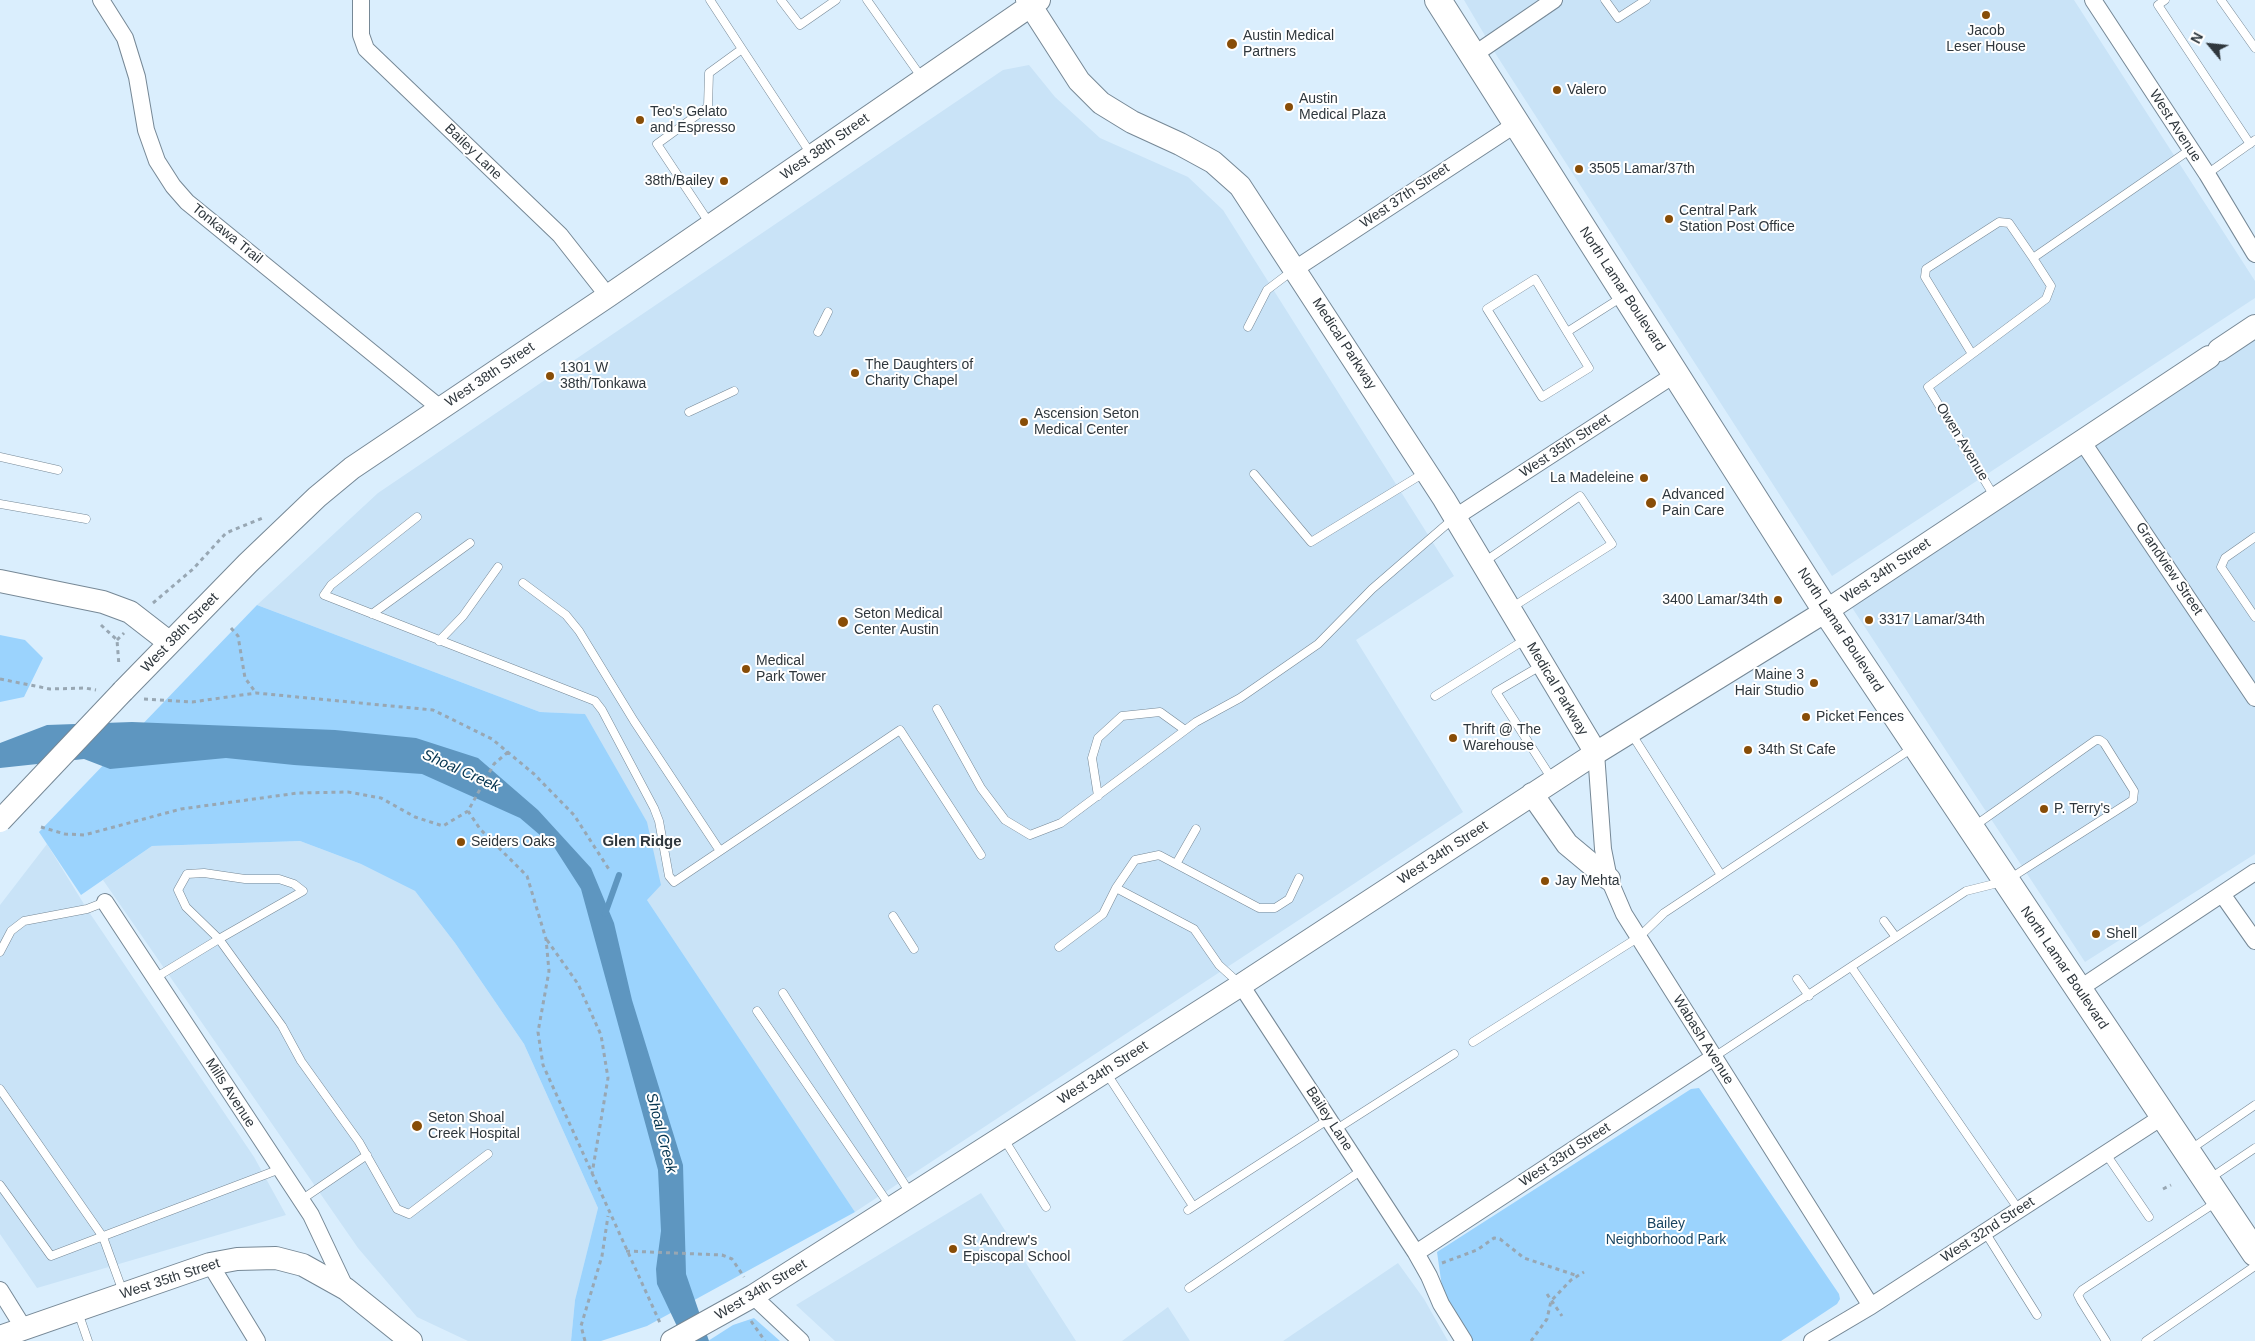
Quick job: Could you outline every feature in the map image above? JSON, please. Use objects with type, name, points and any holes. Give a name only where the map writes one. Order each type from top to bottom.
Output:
[{"type":"main road","name":"North Lamar Boulevard","points":[[1438,0],[1472,56],[1677,373],[1826,611],[2079,989],[2162,1117],[2255,1253]]},
{"type":"street","name":"Tonkawa Trail","points":[[100,0],[125,38],[137,77],[146,130],[157,161],[173,186],[187,202],[440,408]]},
{"type":"street","name":"Bailey Lane","points":[[361,0],[361,35],[366,49],[560,235],[608,296]]},
{"type":"street","points":[[1472,56],[1554,0]]},
{"type":"street","name":"West Avenue","points":[[2093,0],[2207,174],[2255,254]]},
{"type":"street","name":"West 38th Street","points":[[0,821],[248,563],[317,497],[352,468],[711,226],[1032,2]]},
{"type":"street","name":"Medical Parkway","points":[[1032,2],[1079,80],[1101,102],[1132,122],[1180,144],[1213,162],[1240,186],[1426,472],[1596,753]]},
{"type":"street","name":"West 37th Street","points":[[1295,269],[1516,124]]},
{"type":"street","name":"West 34th Street","points":[[667,1334],[733,1308],[753,1296],[1241,985],[1630,731],[1826,611],[2255,326]]},
{"type":"street","name":"West 35th Street","points":[[1454,518],[1677,373]]},
{"type":"street","name":"Grandview Street","points":[[2082,441],[2255,698]]},
{"type":"street","points":[[0,581],[103,602],[130,612],[170,643]]},
{"type":"street","name":"Wabash Avenue","points":[[1596,753],[1603,849],[1609,879],[1624,914],[1871,1306]]},
{"type":"street","points":[[1532,794],[1567,844],[1609,879]]},
{"type":"street","points":[[2079,989],[2255,872]]},
{"type":"street","points":[[2222,894],[2255,941]]},
{"type":"street","name":"Mills Avenue","points":[[105,902],[311,1215],[346,1289]]},
{"type":"street","name":"Bailey Lane","points":[[1241,985],[1416,1253]]},
{"type":"street","name":"West 33rd Street","points":[[1416,1253],[1714,1057]]},
{"type":"street","name":"West 32nd Street","points":[[1812,1341],[1871,1306],[2162,1117]]},
{"type":"street","points":[[1416,1253],[1429,1276],[1441,1304],[1464,1341]]},
{"type":"street","name":"West 35th Street","points":[[0,1337],[24,1327],[210,1264],[236,1259],[276,1258],[303,1265],[346,1289],[411,1341]]},
{"type":"street","points":[[210,1264],[257,1341]]},
{"type":"street","points":[[0,1290],[24,1327]]},
{"type":"street","points":[[753,1296],[801,1341]]},
{"type":"lane","points":[[710,0],[812,156]]},
{"type":"lane","points":[[781,0],[800,24],[836,0]]},
{"type":"lane","points":[[867,0],[923,79]]},
{"type":"lane","points":[[1605,0],[1618,18],[1646,0]]},
{"type":"lane","points":[[2165,0],[2158,5],[2252,142],[2207,174]]},
{"type":"lane","points":[[2221,0],[2255,48]]},
{"type":"lane","points":[[711,226],[657,144],[708,108],[709,73],[742,49]]},
{"type":"lane","points":[[2033,258],[2191,149]]},
{"type":"lane","points":[[1999,222],[2010,222],[2051,286],[2046,299],[1972,354],[1925,278],[1926,269],[1999,222]]},
{"type":"lane","points":[[1248,327],[1267,290],[1295,269]]},
{"type":"lane","points":[[1535,279],[1567,332],[1589,368],[1542,397],[1487,309],[1535,279]]},
{"type":"lane","points":[[1567,332],[1626,294]]},
{"type":"lane","points":[[818,332],[828,312]]},
{"type":"lane","name":"Owen Avenue","points":[[1972,354],[1928,387],[1995,498]]},
{"type":"lane","points":[[689,412],[734,391]]},
{"type":"lane","points":[[0,457],[58,470]]},
{"type":"lane","points":[[1254,474],[1311,542],[1426,472]]},
{"type":"lane","points":[[1482,563],[1580,496],[1612,544],[1510,609]]},
{"type":"lane","points":[[0,504],[86,519]]},
{"type":"lane","points":[[418,517],[331,585],[324,595],[595,701],[602,710],[654,808],[659,821],[669,876],[674,882],[900,730],[982,855]]},
{"type":"lane","points":[[937,710],[987,796],[1005,820],[1030,835],[1060,823],[1185,730],[1240,698],[1318,644],[1372,589],[1454,518]]},
{"type":"lane","points":[[2255,538],[2224,558],[2221,567],[2255,617]]},
{"type":"lane","points":[[372,614],[470,543]]},
{"type":"lane","points":[[439,641],[463,616],[498,567]]},
{"type":"lane","points":[[523,583],[566,615],[579,631],[634,721],[720,851]]},
{"type":"lane","points":[[1435,696],[1527,638]]},
{"type":"lane","points":[[1543,664],[1496,692],[1553,781]]},
{"type":"lane","points":[[1098,796],[1092,758],[1098,738],[1122,716],[1160,712],[1185,730]]},
{"type":"lane","points":[[1630,731],[1721,875]]},
{"type":"lane","points":[[1714,1057],[1852,968],[1895,936],[1966,891],[2006,881],[2133,800],[2134,791],[2104,743],[2096,740],[1972,828]]},
{"type":"lane","points":[[1473,1042],[1639,937],[1664,913],[1916,745]]},
{"type":"lane","points":[[1176,864],[1196,828]]},
{"type":"lane","points":[[1060,947],[1103,914],[1116,888],[1135,860],[1159,855],[1259,908],[1275,908],[1289,899],[1299,878]]},
{"type":"lane","points":[[155,978],[219,939],[303,890],[279,879],[245,879],[204,873],[187,874],[178,890],[186,907],[219,939],[282,1026],[302,1061],[366,1155],[397,1209],[409,1214],[488,1154]]},
{"type":"lane","points":[[1116,888],[1194,929],[1219,966],[1241,985]]},
{"type":"lane","points":[[0,952],[11,931],[24,921],[87,909],[105,902]]},
{"type":"lane","points":[[894,916],[914,949]]},
{"type":"lane","points":[[1884,921],[1895,936]]},
{"type":"lane","points":[[1852,968],[2019,1210]]},
{"type":"lane","points":[[1797,979],[1809,996]]},
{"type":"lane","points":[[783,993],[911,1195]]},
{"type":"lane","points":[[757,1012],[891,1208]]},
{"type":"lane","points":[[1105,1072],[1191,1208],[1454,1054]]},
{"type":"lane","points":[[0,1090],[103,1237],[124,1294]]},
{"type":"lane","points":[[2186,1152],[2255,1105]]},
{"type":"lane","points":[[1003,1137],[1046,1207]]},
{"type":"lane","points":[[2106,1341],[2078,1295],[2212,1190],[2255,1148]]},
{"type":"lane","points":[[2106,1154],[2149,1217]]},
{"type":"lane","points":[[301,1200],[366,1155]]},
{"type":"lane","points":[[0,1185],[52,1256],[280,1169]]},
{"type":"lane","points":[[1189,1288],[1362,1170]]},
{"type":"lane","points":[[1985,1232],[2036,1315]]},
{"type":"lane","points":[[2146,1341],[2255,1266]]},
{"type":"lane","points":[[78,1310],[88,1341]]},
{"type":"path","points":[[152,604],[193,569],[226,533],[272,514]]},
{"type":"path","points":[[99,624],[111,632],[117,640]]},
{"type":"path","points":[[231,628],[238,636],[245,678],[256,693]]},
{"type":"path","points":[[123,694],[116,651],[117,640],[126,630]]},
{"type":"path","points":[[0,679],[50,689],[85,688],[192,702],[256,693],[433,710],[492,739],[534,774],[574,815],[610,870]]},
{"type":"path","points":[[41,827],[65,834],[84,835],[182,809],[298,793],[348,792],[381,798],[415,817],[443,826],[468,811],[494,764],[508,752]]},
{"type":"path","points":[[468,811],[480,829],[527,876],[546,939],[549,971],[538,1032],[543,1065],[609,1214],[667,1334]]},
{"type":"path","points":[[546,939],[578,984],[601,1035],[608,1078],[592,1175]]},
{"type":"path","points":[[2163,1189],[2170,1185]]},
{"type":"path","points":[[585,1341],[581,1326],[602,1256],[609,1214]]},
{"type":"path","points":[[1440,1263],[1477,1250],[1494,1238],[1500,1239],[1524,1258],[1578,1276]]},
{"type":"path","points":[[626,1250],[722,1255],[732,1260],[743,1276]]},
{"type":"path","points":[[1532,1341],[1547,1318],[1551,1301],[1584,1272]]},
{"type":"path","points":[[1547,1294],[1562,1316]]},
{"type":"path","points":[[751,1322],[765,1341]]},
{"type":"shaded area","points":[[1464,0],[2074,0],[2255,281],[2255,298],[1832,576],[1497,56]]},
{"type":"shaded area","name":"Seton Medical Center Austin","points":[[1029,65],[1055,97],[1100,138],[1188,177],[1223,210],[1454,576],[1356,640],[1463,812],[855,1212],[647,900],[585,714],[540,712],[257,605],[378,493],[1003,70]]},
{"type":"shaded area","points":[[2255,339],[2255,854],[2085,962],[1849,603]]},
{"type":"shaded area","name":"Seton Shoal Creek Hospital","points":[[300,841],[361,864],[415,891],[455,943],[524,1044],[598,1208],[575,1300],[571,1341],[468,1341],[417,1317],[358,1248],[103,880],[152,846]]},
{"type":"shaded area","points":[[47,844],[87,909],[254,1157],[286,1215],[37,1288],[0,1234],[0,905]]},
{"type":"shaded area","name":"St Andrew's Episcopal School","points":[[981,1193],[1076,1341],[835,1341],[796,1305]]},
{"type":"shaded area","points":[[1398,1263],[1424,1299],[1448,1341],[1283,1341]]},
{"type":"shaded area","points":[[1168,1307],[1190,1341],[1122,1341]]},
{"type":"green space","points":[[257,605],[540,712],[585,714],[647,822],[661,885],[647,900],[855,1212],[647,1326],[601,1341],[571,1341],[575,1300],[598,1208],[524,1044],[455,943],[415,891],[361,864],[300,841],[152,846],[81,895],[39,832]]},
{"type":"green space","points":[[0,635],[25,640],[43,658],[24,697],[0,702]]},
{"type":"green space","name":"Bailey Neighborhood Park","points":[[1699,1088],[1839,1294],[1840,1299],[1837,1304],[1781,1341],[1470,1341],[1444,1301],[1437,1252],[1691,1089]]},
{"type":"green space","points":[[754,1318],[780,1341],[708,1341],[733,1325]]},
{"type":"water","name":"Shoal Creek","points":[[132,722],[335,730],[416,738],[478,758],[538,810],[591,868],[614,923],[632,1000],[683,1165],[686,1274],[709,1341],[684,1341],[657,1284],[656,1269],[661,1231],[658,1170],[581,889],[554,847],[520,818],[422,774],[226,758],[110,769],[84,759],[0,768],[0,743],[47,725]]},
{"type":"waterway","points":[[605,914],[619,875]]},
{"type":"place","name":"Jacob Leser House","points":[[1986,15]]},
{"type":"place","name":"Austin Medical Partners","points":[[1232,44]]},
{"type":"place","name":"Valero","points":[[1557,90]]},
{"type":"place","name":"Austin Medical Plaza","points":[[1289,107]]},
{"type":"place","name":"Teo's Gelato and Espresso","points":[[640,120]]},
{"type":"place","name":"3505 Lamar/37th","points":[[1579,169]]},
{"type":"place","name":"38th/Bailey","points":[[724,181]]},
{"type":"place","name":"Central Park Station Post Office","points":[[1669,219]]},
{"type":"place","name":"The Daughters of Charity Chapel","points":[[855,373]]},
{"type":"place","name":"1301 W 38th/Tonkawa","points":[[550,376]]},
{"type":"place","name":"Ascension Seton Medical Center","points":[[1024,422]]},
{"type":"place","name":"La Madeleine","points":[[1644,478]]},
{"type":"place","name":"Advanced Pain Care","points":[[1651,503]]},
{"type":"place","name":"3400 Lamar/34th","points":[[1778,600]]},
{"type":"place","name":"3317 Lamar/34th","points":[[1869,620]]},
{"type":"place","name":"Seton Medical Center Austin","points":[[843,622]]},
{"type":"place","name":"Medical Park Tower","points":[[746,669]]},
{"type":"place","name":"Maine 3 Hair Studio","points":[[1814,683]]},
{"type":"place","name":"Picket Fences","points":[[1806,717]]},
{"type":"place","name":"Thrift @ The Warehouse","points":[[1453,738]]},
{"type":"place","name":"34th St Cafe","points":[[1748,750]]},
{"type":"place","name":"P. Terry's","points":[[2044,809]]},
{"type":"place","name":"Seiders Oaks","points":[[461,842]]},
{"type":"place","name":"Jay Mehta","points":[[1545,881]]},
{"type":"place","name":"Shell","points":[[2096,934]]},
{"type":"place","name":"Seton Shoal Creek Hospital","points":[[417,1126]]},
{"type":"place","name":"St Andrew's Episcopal School","points":[[953,1249]]},
{"type":"district","name":"Glen Ridge","points":[[642,842]]}]
